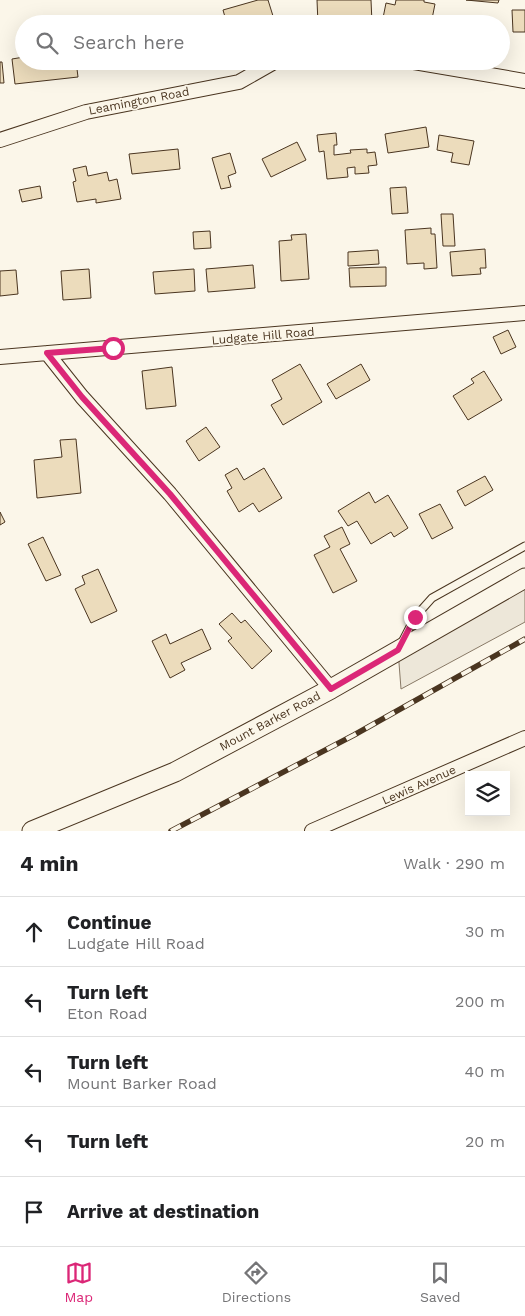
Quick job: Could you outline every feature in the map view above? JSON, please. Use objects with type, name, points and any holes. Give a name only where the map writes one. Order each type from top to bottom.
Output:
[{"type":"main road","name":"Mount Barker Road","points":[[32,831],[175,772],[331,689],[525,578]]},
{"type":"street","name":"Leamington Road","points":[[0,140],[86,112],[239,82],[260,70]]},
{"type":"street","points":[[461,70],[525,81]]},
{"type":"street","name":"Ludgate Hill Road","points":[[0,357],[525,313]]},
{"type":"street","points":[[47,353],[82,397],[176,502],[331,689]]},
{"type":"street","name":"Lewis Avenue","points":[[312,831],[525,738]]},
{"type":"lane","points":[[398,650],[415,617],[432,598],[525,546]]},
{"type":"shaded area","points":[[525,578],[525,622],[401,689],[398,650]]},
{"type":"building","points":[[258,0],[268,0],[273,15],[224,15],[223,10]]},
{"type":"building","points":[[317,0],[371,0],[372,15],[318,15]]},
{"type":"building","points":[[396,0],[424,0],[424,2],[435,4],[433,15],[384,15],[386,3],[395,5]]},
{"type":"building","points":[[466,0],[499,0],[498,3]]},
{"type":"building","points":[[512,10],[525,10],[525,32],[513,32]]},
{"type":"building","points":[[15,58],[15,70],[77,70],[78,77],[15,84],[12,59]]},
{"type":"building","points":[[0,62],[2,62],[4,83],[0,83]]},
{"type":"building","points":[[426,127],[429,147],[388,153],[385,134]]},
{"type":"building","points":[[336,133],[337,145],[334,145],[334,155],[351,153],[350,150],[367,149],[367,153],[375,152],[377,165],[368,166],[369,173],[355,174],[355,167],[347,168],[348,177],[327,179],[324,151],[319,152],[317,135]]},
{"type":"building","points":[[439,135],[474,141],[469,165],[451,162],[453,153],[437,150]]},
{"type":"building","points":[[297,142],[306,160],[271,177],[262,159]]},
{"type":"building","points":[[178,149],[180,169],[132,174],[129,154]]},
{"type":"building","points":[[230,153],[236,173],[228,176],[231,187],[221,189],[212,158]]},
{"type":"building","points":[[86,166],[88,176],[107,172],[109,181],[117,179],[121,199],[96,203],[96,199],[77,202],[73,182],[76,181],[73,169]]},
{"type":"building","points":[[40,186],[42,198],[22,202],[19,190]]},
{"type":"building","points":[[406,187],[408,213],[392,214],[390,188]]},
{"type":"building","points":[[441,214],[453,214],[455,246],[443,246]]},
{"type":"building","points":[[431,228],[431,234],[435,234],[437,268],[424,269],[424,263],[407,264],[405,230]]},
{"type":"building","points":[[210,231],[211,248],[194,249],[193,232]]},
{"type":"building","points":[[306,234],[309,279],[281,281],[279,241],[292,240],[291,235]]},
{"type":"building","points":[[485,249],[486,268],[480,268],[481,274],[452,276],[450,252]]},
{"type":"building","points":[[378,250],[379,264],[348,266],[348,252]]},
{"type":"building","points":[[253,265],[255,288],[208,292],[206,269]]},
{"type":"building","points":[[386,267],[386,286],[350,287],[349,268]]},
{"type":"building","points":[[89,269],[91,298],[63,300],[61,271]]},
{"type":"building","points":[[194,269],[195,291],[155,294],[153,272]]},
{"type":"building","points":[[16,270],[18,294],[0,296],[0,271]]},
{"type":"building","points":[[508,330],[516,347],[501,354],[493,337]]},
{"type":"building","points":[[300,364],[322,402],[283,425],[271,405],[282,399],[272,380]]},
{"type":"building","points":[[361,364],[370,380],[336,399],[327,384]]},
{"type":"building","points":[[172,367],[176,406],[146,409],[142,371]]},
{"type":"building","points":[[484,371],[502,400],[468,420],[453,396],[474,383],[471,379]]},
{"type":"building","points":[[206,427],[220,447],[199,461],[186,441]]},
{"type":"building","points":[[76,439],[81,493],[37,498],[34,460],[62,457],[60,440]]},
{"type":"building","points":[[237,468],[244,480],[264,468],[282,498],[259,512],[253,503],[239,512],[227,491],[232,488],[225,475]]},
{"type":"building","points":[[485,476],[493,490],[465,506],[457,491]]},
{"type":"building","points":[[369,492],[375,503],[388,495],[408,528],[394,537],[391,532],[371,544],[357,521],[348,526],[338,511]]},
{"type":"building","points":[[440,504],[453,528],[432,539],[419,514]]},
{"type":"building","points":[[0,512],[5,522],[0,525]]},
{"type":"building","points":[[342,527],[350,544],[340,549],[357,581],[333,593],[314,555],[330,547],[324,536]]},
{"type":"building","points":[[43,537],[61,575],[46,581],[28,544]]},
{"type":"building","points":[[98,569],[117,611],[91,623],[75,589],[85,584],[82,576]]},
{"type":"building","points":[[232,613],[241,623],[245,620],[272,651],[252,669],[228,641],[232,638],[219,624]]},
{"type":"building","points":[[202,629],[211,649],[181,663],[185,670],[170,678],[152,641],[166,634],[170,644]]},
{"type":"railway","points":[[171,831],[354,735],[525,639]]},
{"type":"route","points":[[113,348],[47,353],[82,397],[170,494],[331,689],[398,650],[415,617]]}]
